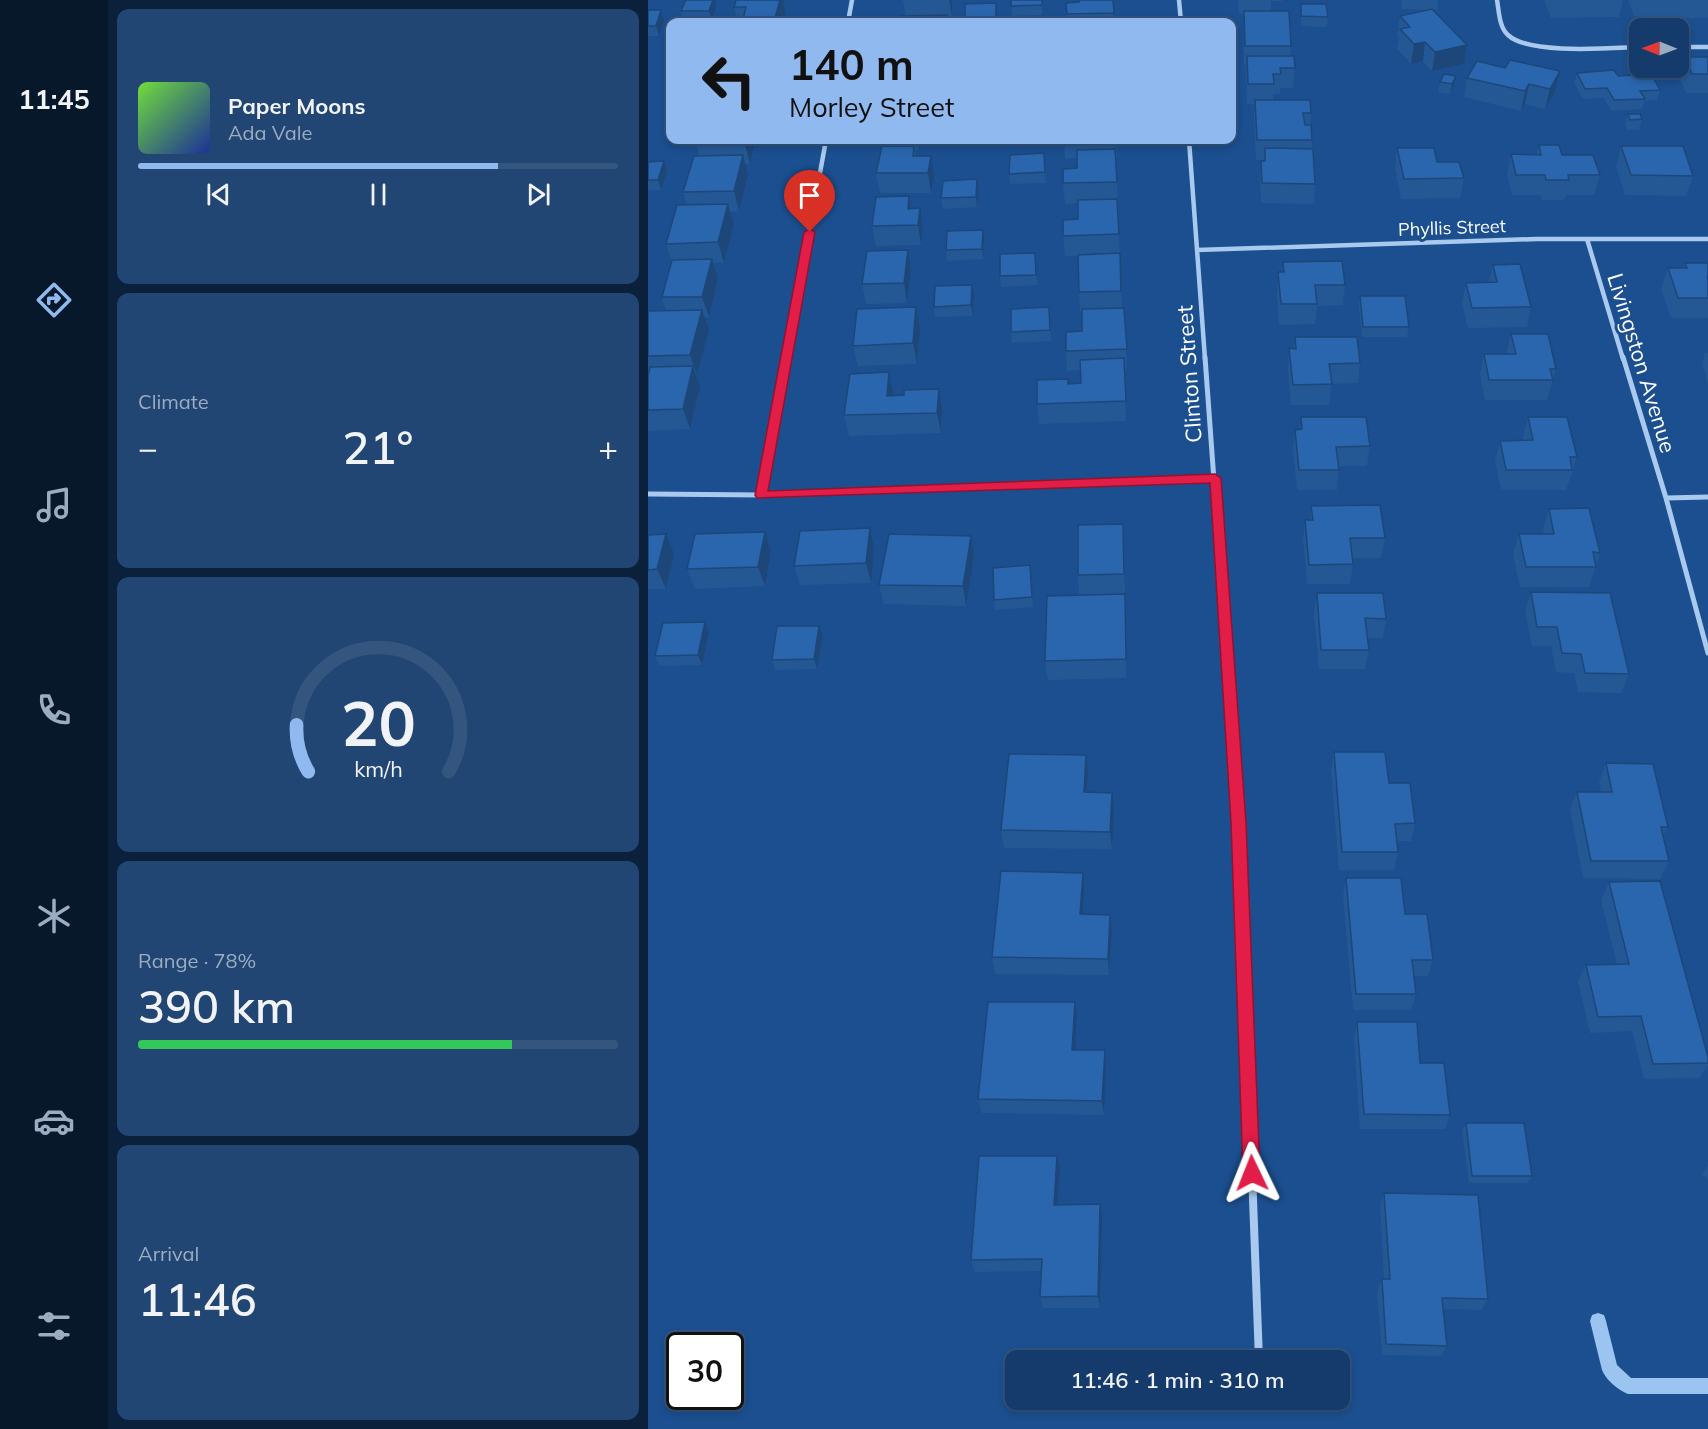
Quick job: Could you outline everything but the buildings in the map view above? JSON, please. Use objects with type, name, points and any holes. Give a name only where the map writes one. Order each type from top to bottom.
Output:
[{"type":"street","points":[[849,18],[852,0]]},
{"type":"street","points":[[1179,0],[1181,18]]},
{"type":"street","points":[[1497,0],[1503,28],[1509,36],[1520,43],[1544,47],[1629,47]]},
{"type":"street","points":[[1689,47],[1708,47]]},
{"type":"street","points":[[761,495],[825,144]]},
{"type":"street","name":"Clinton Street","points":[[1189,144],[1239,822],[1259,1350]]},
{"type":"street","name":"Phyllis Street","points":[[1197,250],[1587,239],[1708,238]]},
{"type":"street","name":"Livingston Avenue","points":[[1587,239],[1666,498],[1708,653]]},
{"type":"street","points":[[648,494],[761,495],[1215,478]]},
{"type":"street","points":[[1666,498],[1708,497]]},
{"type":"waterway","points":[[1598,1321],[1610,1370],[1628,1386],[1708,1386]]},
{"type":"route","points":[[810,232],[761,495],[1215,478],[1239,822],[1252,1173]]}]
